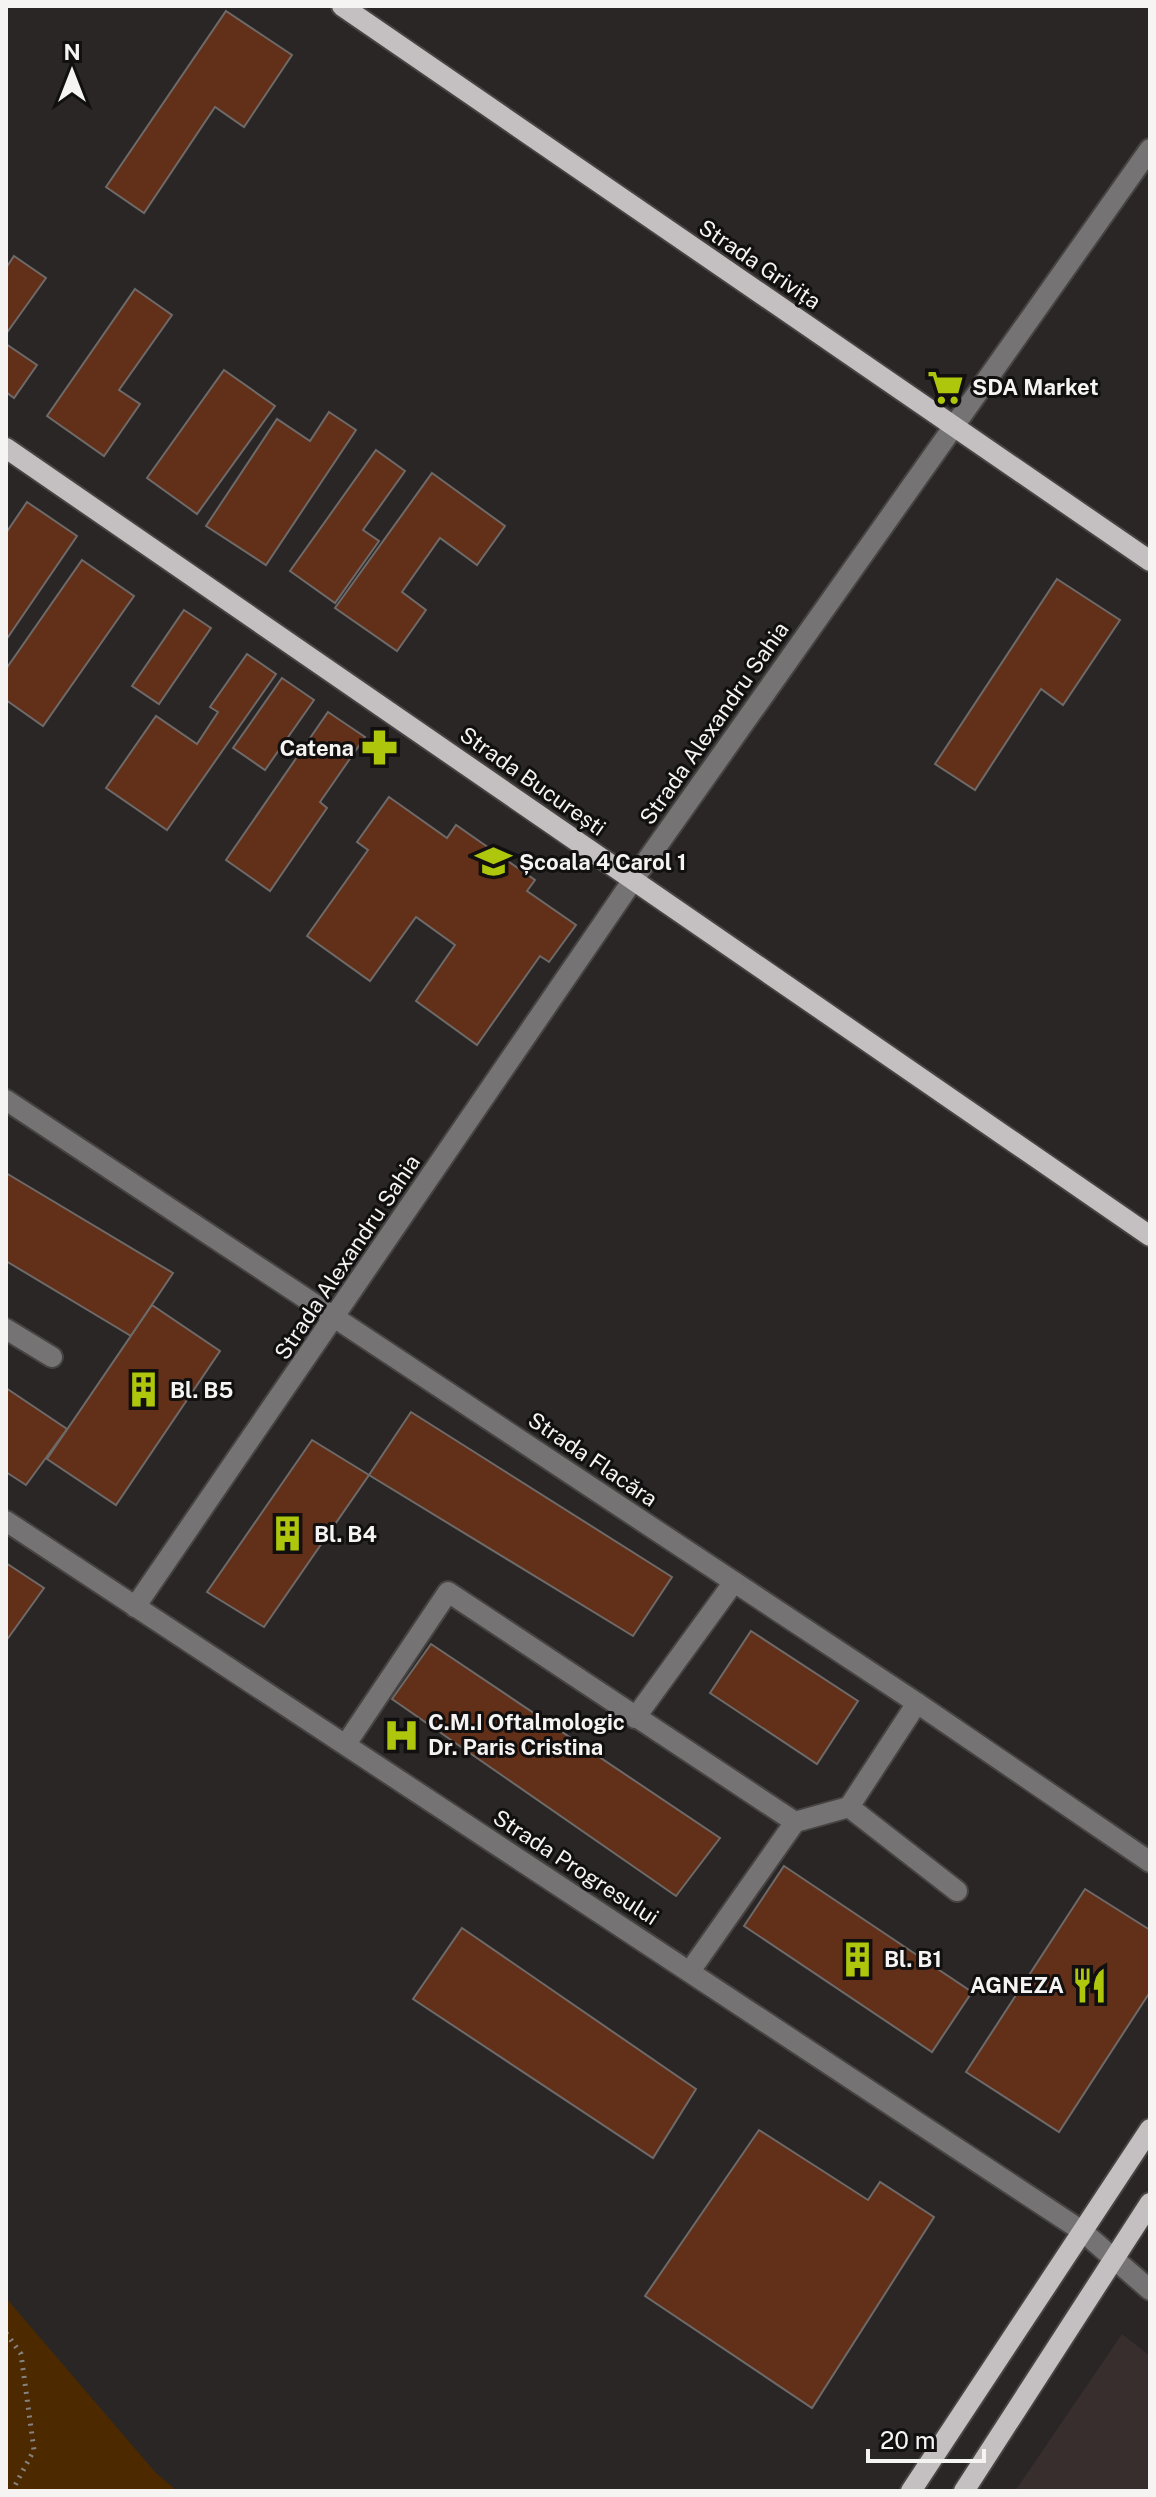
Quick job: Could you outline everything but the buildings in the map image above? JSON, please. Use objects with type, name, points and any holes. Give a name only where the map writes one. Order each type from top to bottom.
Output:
[{"type":"main road","name":"Strada Grivița","points":[[342,6],[1150,561]]},
{"type":"main road","name":"Strada București","points":[[6,448],[1150,1236]]},
{"type":"main road","points":[[911,2491],[1150,2129]]},
{"type":"main road","points":[[964,2491],[1150,2203]]},
{"type":"street","name":"Strada Alexandru Sahia","points":[[135,1607],[633,880],[1150,149]]},
{"type":"street","name":"Strada Flacăra","points":[[6,1100],[917,1703],[1150,1862]]},
{"type":"street","points":[[6,1329],[52,1357]]},
{"type":"street","name":"Strada Progresului","points":[[6,1521],[1082,2231],[1150,2290]]},
{"type":"street","points":[[635,1718],[734,1582]]},
{"type":"street","points":[[346,1744],[448,1592],[795,1822]]},
{"type":"street","points":[[690,1971],[795,1822],[849,1807],[917,1703]]},
{"type":"street","points":[[849,1807],[957,1891]]},
{"type":"path","points":[[6,2333],[21,2354],[34,2450],[12,2491]]},
{"type":"shaded area","points":[[6,2298],[155,2472],[177,2491],[6,2491]]},
{"type":"shaded area","points":[[1122,2334],[1150,2356],[1150,2491],[1015,2491]]},
{"type":"place","name":"SDA Market","points":[[946,387]]},
{"type":"place","name":"Catena","points":[[380,748]]},
{"type":"place","name":"Școala 4 Carol 1","points":[[493,862]]},
{"type":"place","name":"Bl. B5","points":[[144,1390]]},
{"type":"place","name":"Bl. B4","points":[[288,1534]]},
{"type":"place","name":"C.M.I Oftalmologic Dr. Paris Cristina","points":[[402,1735]]},
{"type":"place","name":"Bl. B1","points":[[858,1959]]},
{"type":"place","name":"AGNEZA","points":[[1090,1985]]}]
